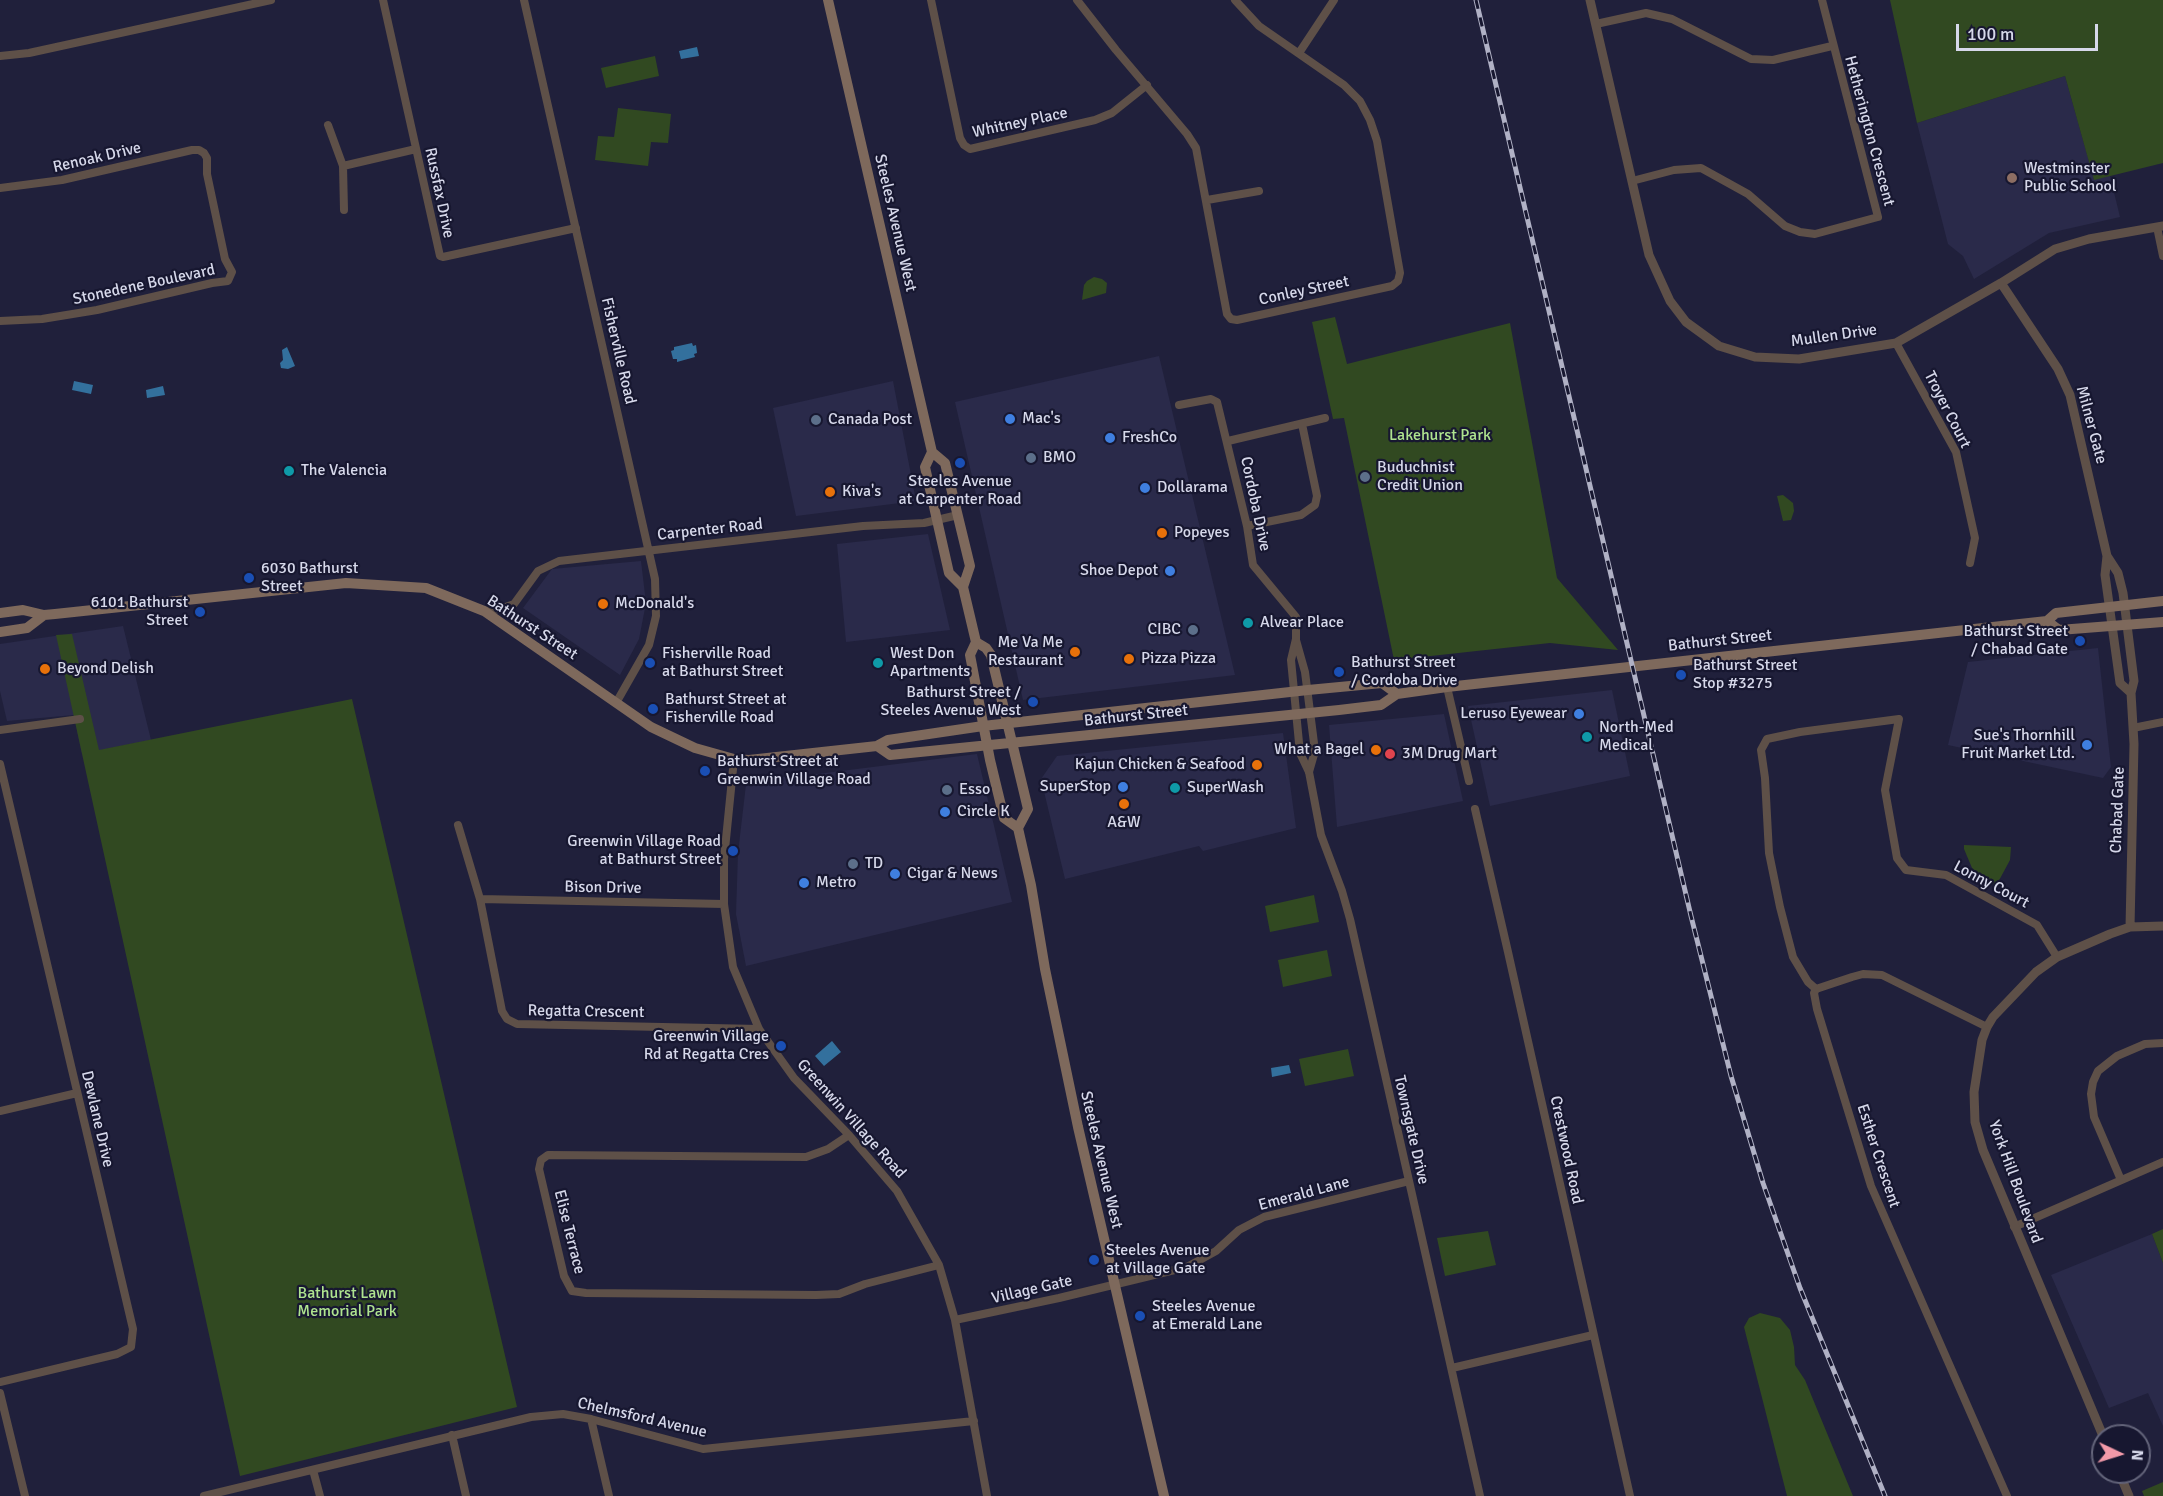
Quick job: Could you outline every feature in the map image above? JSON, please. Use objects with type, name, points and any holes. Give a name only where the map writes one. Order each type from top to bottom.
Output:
[{"type":"main road","name":"Steeles Avenue West","points":[[828,0],[932,452],[945,464],[970,566],[963,586],[976,642],[970,655],[983,726],[1004,818],[1018,828]]},
{"type":"main road","name":"Steeles Avenue West","points":[[932,452],[925,467],[939,520],[949,573],[963,586]]},
{"type":"main road","name":"Bathurst Street","points":[[0,613],[23,610],[44,615],[346,583],[426,588],[484,611],[651,727],[695,748],[734,759],[777,758],[877,746],[888,740],[983,726],[1308,690],[1382,683],[1397,694]]},
{"type":"main road","name":"Bathurst Street","points":[[877,746],[890,755],[1296,715],[1382,705],[1397,694],[1446,687],[2047,621],[2056,613],[2163,601]]},
{"type":"main road","name":"Bathurst Street","points":[[0,632],[27,628],[44,615]]},
{"type":"main road","name":"Bathurst Street","points":[[2047,621],[2059,630],[2163,622]]},
{"type":"main road","name":"Steeles Avenue West","points":[[976,642],[986,648],[991,655],[1028,808],[1018,828],[1078,1127],[1164,1496]]},
{"type":"street","points":[[0,56],[29,53],[271,0]]},
{"type":"street","name":"Russfax Drive","points":[[383,0],[438,252],[441,256],[576,228]]},
{"type":"street","name":"Fisherville Road","points":[[524,0],[657,594],[655,623],[649,645],[616,703]]},
{"type":"street","name":"Whitney Place","points":[[931,0],[960,138],[970,149],[975,150],[1095,120],[1112,113],[1147,85]]},
{"type":"street","name":"Conley Street","points":[[1077,0],[1196,148],[1227,314],[1233,320],[1392,286],[1398,281],[1400,273],[1391,218],[1377,141],[1360,101],[1344,85],[1259,26],[1235,0]]},
{"type":"street","points":[[1299,53],[1334,0]]},
{"type":"street","name":"Mullen Drive","points":[[1590,0],[1649,255],[1670,301],[1686,322],[1719,346],[1755,357],[1798,359],[1896,343],[2055,249],[2089,238],[2160,227]]},
{"type":"street","name":"Hetherington Crescent","points":[[1632,181],[1674,170],[1701,168],[1748,194],[1785,226],[1808,233],[1815,234],[1878,217],[1822,0]]},
{"type":"street","points":[[1596,24],[1646,13],[1672,19],[1751,59],[1773,60],[1833,46]]},
{"type":"street","points":[[328,125],[343,166],[344,210]]},
{"type":"street","points":[[343,166],[416,149]]},
{"type":"street","name":"Renoak Drive","points":[[0,188],[62,180],[199,150]]},
{"type":"street","name":"Stonedene Boulevard","points":[[0,321],[71,315],[228,281],[231,272],[225,259],[218,227],[207,174],[207,158],[199,150]]},
{"type":"street","points":[[1207,200],[1259,191]]},
{"type":"street","points":[[2160,227],[2163,256]]},
{"type":"street","name":"Milner Gate","points":[[2001,283],[2058,369],[2070,395],[2107,556],[2105,575],[2112,627]]},
{"type":"street","name":"Troyer Court","points":[[1896,343],[1956,452],[1975,538],[1970,563]]},
{"type":"street","name":"Cordoba Drive","points":[[1179,405],[1215,399],[1217,402],[1247,526],[1253,565],[1296,617],[1296,639],[1291,660],[1293,692]]},
{"type":"street","points":[[1228,441],[1325,418]]},
{"type":"street","points":[[1247,526],[1301,515],[1315,504],[1317,496],[1302,424]]},
{"type":"street","name":"Carpenter Road","points":[[484,611],[514,604],[538,571],[559,561],[863,526],[939,520],[958,514]]},
{"type":"street","name":"Milner Gate","points":[[2107,556],[2118,573],[2127,626]]},
{"type":"street","name":"Chabad Gate","points":[[2127,626],[2134,681],[2131,693],[2133,728],[2130,927]]},
{"type":"street","name":"Chabad Gate","points":[[2112,627],[2120,683],[2131,693]]},
{"type":"street","name":"Cordoba Drive","points":[[1296,639],[1302,656],[1308,690]]},
{"type":"street","points":[[1446,687],[1468,781]]},
{"type":"street","name":"Townsgate Drive","points":[[1308,690],[1316,751],[1309,772]]},
{"type":"street","name":"Townsgate Drive","points":[[1293,692],[1300,753],[1309,772],[1321,835],[1350,919],[1480,1496]]},
{"type":"street","points":[[0,730],[80,719]]},
{"type":"street","name":"Lonny Court","points":[[1816,989],[1808,982],[1793,957],[1780,907],[1769,853],[1765,778],[1761,750],[1767,739],[1800,732],[1899,719],[1885,790],[1897,858],[1906,870],[1946,874],[2037,926],[2057,957]]},
{"type":"street","points":[[2133,728],[2163,722]]},
{"type":"street","name":"Greenwin Village Road","points":[[734,759],[724,859],[724,904],[733,967],[759,1029],[794,1078],[849,1135],[897,1191],[939,1265],[955,1320],[987,1496]]},
{"type":"street","name":"Dewlane Drive","points":[[0,764],[133,1329],[131,1347],[117,1354],[0,1382]]},
{"type":"street","name":"Crestwood Road","points":[[1474,809],[1511,963],[1630,1496]]},
{"type":"street","name":"Regatta Crescent","points":[[458,825],[480,899],[502,1011],[507,1019],[517,1024],[759,1029]]},
{"type":"street","name":"Bison Drive","points":[[480,899],[724,904]]},
{"type":"street","name":"York Hill Boulevard","points":[[2098,1424],[1983,1150],[1976,1122],[1974,1092],[1987,1027],[1993,1017],[2036,972],[2057,957],[2110,934],[2130,927],[2163,926]]},
{"type":"street","points":[[1816,989],[1863,974],[1882,975],[1987,1027]]},
{"type":"street","name":"Esther Crescent","points":[[1816,989],[1814,998],[1817,1009],[1870,1186],[2007,1496]]},
{"type":"street","points":[[2121,1180],[2094,1117],[2091,1094],[2094,1082],[2098,1071],[2117,1056],[2145,1044],[2163,1043]]},
{"type":"street","points":[[0,1111],[77,1093]]},
{"type":"street","name":"Elise Terrace","points":[[849,1135],[828,1149],[806,1157],[548,1155],[541,1160],[539,1169],[564,1276],[572,1290],[586,1293],[816,1295],[839,1294],[865,1284],[939,1265]]},
{"type":"street","points":[[2014,1227],[2163,1162]]},
{"type":"street","name":"Emerald Lane","points":[[1114,1284],[1187,1267],[1226,1243],[1239,1230],[1264,1217],[1409,1181]]},
{"type":"street","name":"Village Gate","points":[[955,1320],[1114,1284]]},
{"type":"street","points":[[1452,1368],[1593,1335]]},
{"type":"street","points":[[0,1393],[26,1496]]},
{"type":"street","name":"Chelmsford Avenue","points":[[204,1496],[531,1417],[563,1414],[591,1419],[703,1449],[974,1421]]},
{"type":"street","points":[[591,1419],[609,1496]]},
{"type":"street","points":[[452,1435],[466,1496]]},
{"type":"street","points":[[313,1470],[320,1496]]},
{"type":"shaded area","name":"Westminster Public School","points":[[2065,76],[2094,179],[2110,176],[2120,217],[2049,233],[1974,279],[1963,256],[1948,244],[1917,123]]},
{"type":"shaded area","points":[[1159,356],[1235,675],[1023,700],[955,402]]},
{"type":"shaded area","points":[[893,381],[916,501],[796,516],[773,408]]},
{"type":"shaded area","points":[[928,534],[950,630],[846,642],[837,544]]},
{"type":"shaded area","points":[[641,561],[646,603],[639,639],[620,675],[523,608],[552,569]]},
{"type":"shaded area","points":[[123,626],[151,740],[82,754],[74,715],[7,721],[0,691],[0,644]]},
{"type":"shaded area","points":[[2098,648],[2111,767],[2103,778],[1948,745],[1968,662]]},
{"type":"shaded area","points":[[1612,690],[1630,776],[1490,806],[1468,706]]},
{"type":"shaded area","points":[[1444,714],[1463,801],[1337,827],[1329,725]]},
{"type":"shaded area","points":[[1283,733],[1296,828],[1203,851],[1199,846],[1065,879],[1041,779],[1057,756]]},
{"type":"shaded area","points":[[977,754],[1012,902],[746,966],[736,914],[738,853],[747,776],[793,777]]},
{"type":"shaded area","points":[[2152,1234],[2163,1263],[2163,1426],[2148,1393],[2109,1408],[2051,1275]]},
{"type":"green space","points":[[1890,0],[2163,0],[2163,163],[2094,180],[2065,76],[1917,123]]},
{"type":"green space","points":[[655,56],[659,76],[606,88],[601,68]]},
{"type":"green space","points":[[618,108],[671,114],[668,143],[651,142],[648,166],[595,160],[598,136],[614,137]]},
{"type":"green space","points":[[1094,277],[1107,283],[1106,293],[1082,300],[1084,285]]},
{"type":"green space","name":"Lakehurst Park","points":[[1335,317],[1347,364],[1510,323],[1557,578],[1618,650],[1550,643],[1394,660],[1344,418],[1333,419],[1312,322]]},
{"type":"green space","points":[[1783,495],[1793,503],[1794,511],[1791,520],[1783,521],[1777,496]]},
{"type":"green space","name":"Bathurst Lawn Memorial Park","points":[[72,634],[99,750],[352,699],[517,1407],[240,1476],[56,635]]},
{"type":"green space","points":[[1964,845],[2011,847],[2010,860],[1996,886],[1975,875]]},
{"type":"green space","points":[[1314,895],[1319,922],[1270,932],[1265,906]]},
{"type":"green space","points":[[1327,950],[1332,976],[1283,987],[1278,960]]},
{"type":"green space","points":[[1348,1049],[1354,1076],[1305,1086],[1299,1059]]},
{"type":"green space","points":[[2163,1229],[2163,1263],[2152,1234]]},
{"type":"green space","points":[[1488,1231],[1496,1265],[1445,1276],[1437,1238]]},
{"type":"green space","points":[[1760,1313],[1780,1318],[1790,1330],[1795,1365],[1805,1380],[1853,1496],[1787,1496],[1744,1327],[1749,1318]]},
{"type":"green space","points":[[2163,1482],[2163,1496],[2144,1496],[2142,1491]]},
{"type":"water","points":[[697,47],[699,56],[681,59],[679,51]]},
{"type":"water","points":[[692,343],[693,346],[696,345],[695,357],[677,362],[677,359],[673,359],[671,351],[674,347]]},
{"type":"water","points":[[287,347],[295,366],[288,369],[281,368],[280,363],[283,360],[282,350]]},
{"type":"water","points":[[74,381],[93,385],[91,394],[72,390]]},
{"type":"water","points":[[163,386],[165,395],[147,398],[146,390]]},
{"type":"water","points":[[832,1041],[841,1052],[824,1066],[815,1056]]},
{"type":"water","points":[[1289,1065],[1291,1073],[1272,1077],[1271,1068]]},
{"type":"railway","points":[[1476,0],[1691,916],[1731,1076],[1763,1183],[1800,1288],[1885,1496]]},
{"type":"place","name":"Westminster Public School","points":[[2012,178]]},
{"type":"place","name":"Mac's","points":[[1010,419]]},
{"type":"place","name":"Canada Post","points":[[816,420]]},
{"type":"place","name":"FreshCo","points":[[1110,438]]},
{"type":"place","name":"BMO","points":[[1031,458]]},
{"type":"place","name":"Steeles Avenue at Carpenter Road","points":[[960,463]]},
{"type":"place","name":"The Valencia","points":[[289,471]]},
{"type":"place","name":"Buduchnist Credit Union","points":[[1365,477]]},
{"type":"place","name":"Dollarama","points":[[1145,488]]},
{"type":"place","name":"Kiva's","points":[[830,492]]},
{"type":"place","name":"Popeyes","points":[[1162,533]]},
{"type":"place","name":"Shoe Depot","points":[[1170,571]]},
{"type":"place","name":"6030 Bathurst Street","points":[[249,578]]},
{"type":"place","name":"McDonald's","points":[[603,604]]},
{"type":"place","name":"6101 Bathurst Street","points":[[200,612]]},
{"type":"place","name":"Alvear Place","points":[[1248,623]]},
{"type":"place","name":"CIBC","points":[[1193,630]]},
{"type":"place","name":"Bathurst Street / Chabad Gate","points":[[2080,641]]},
{"type":"place","name":"Me Va Me Restaurant","points":[[1075,652]]},
{"type":"place","name":"Pizza Pizza","points":[[1129,659]]},
{"type":"place","name":"Fisherville Road at Bathurst Street","points":[[650,663]]},
{"type":"place","name":"West Don Apartments","points":[[878,663]]},
{"type":"place","name":"Beyond Delish","points":[[45,669]]},
{"type":"place","name":"Bathurst Street / Cordoba Drive","points":[[1339,672]]},
{"type":"place","name":"Bathurst Street Stop #3275","points":[[1681,675]]},
{"type":"place","name":"Bathurst Street / Steeles Avenue West","points":[[1033,702]]},
{"type":"place","name":"Bathurst Street at Fisherville Road","points":[[653,709]]},
{"type":"place","name":"Leruso Eyewear","points":[[1579,714]]},
{"type":"place","name":"North-Med Medical","points":[[1587,737]]},
{"type":"place","name":"Sue's Thornhill Fruit Market Ltd.","points":[[2087,745]]},
{"type":"place","name":"What a Bagel","points":[[1376,750]]},
{"type":"place","name":"3M Drug Mart","points":[[1390,754]]},
{"type":"place","name":"Kajun Chicken & Seafood","points":[[1257,765]]},
{"type":"place","name":"Bathurst Street at Greenwin Village Road","points":[[705,771]]},
{"type":"place","name":"SuperStop","points":[[1123,787]]},
{"type":"place","name":"SuperWash","points":[[1175,788]]},
{"type":"place","name":"Esso","points":[[947,790]]},
{"type":"place","name":"A&W","points":[[1124,804]]},
{"type":"place","name":"Circle K","points":[[945,812]]},
{"type":"place","name":"Greenwin Village Road at Bathurst Street","points":[[733,851]]},
{"type":"place","name":"TD","points":[[853,864]]},
{"type":"place","name":"Cigar & News","points":[[895,874]]},
{"type":"place","name":"Metro","points":[[804,883]]},
{"type":"place","name":"Greenwin Village Rd at Regatta Cres","points":[[781,1046]]},
{"type":"place","name":"Steeles Avenue at Village Gate","points":[[1094,1260]]},
{"type":"place","name":"Steeles Avenue at Emerald Lane","points":[[1140,1316]]}]
